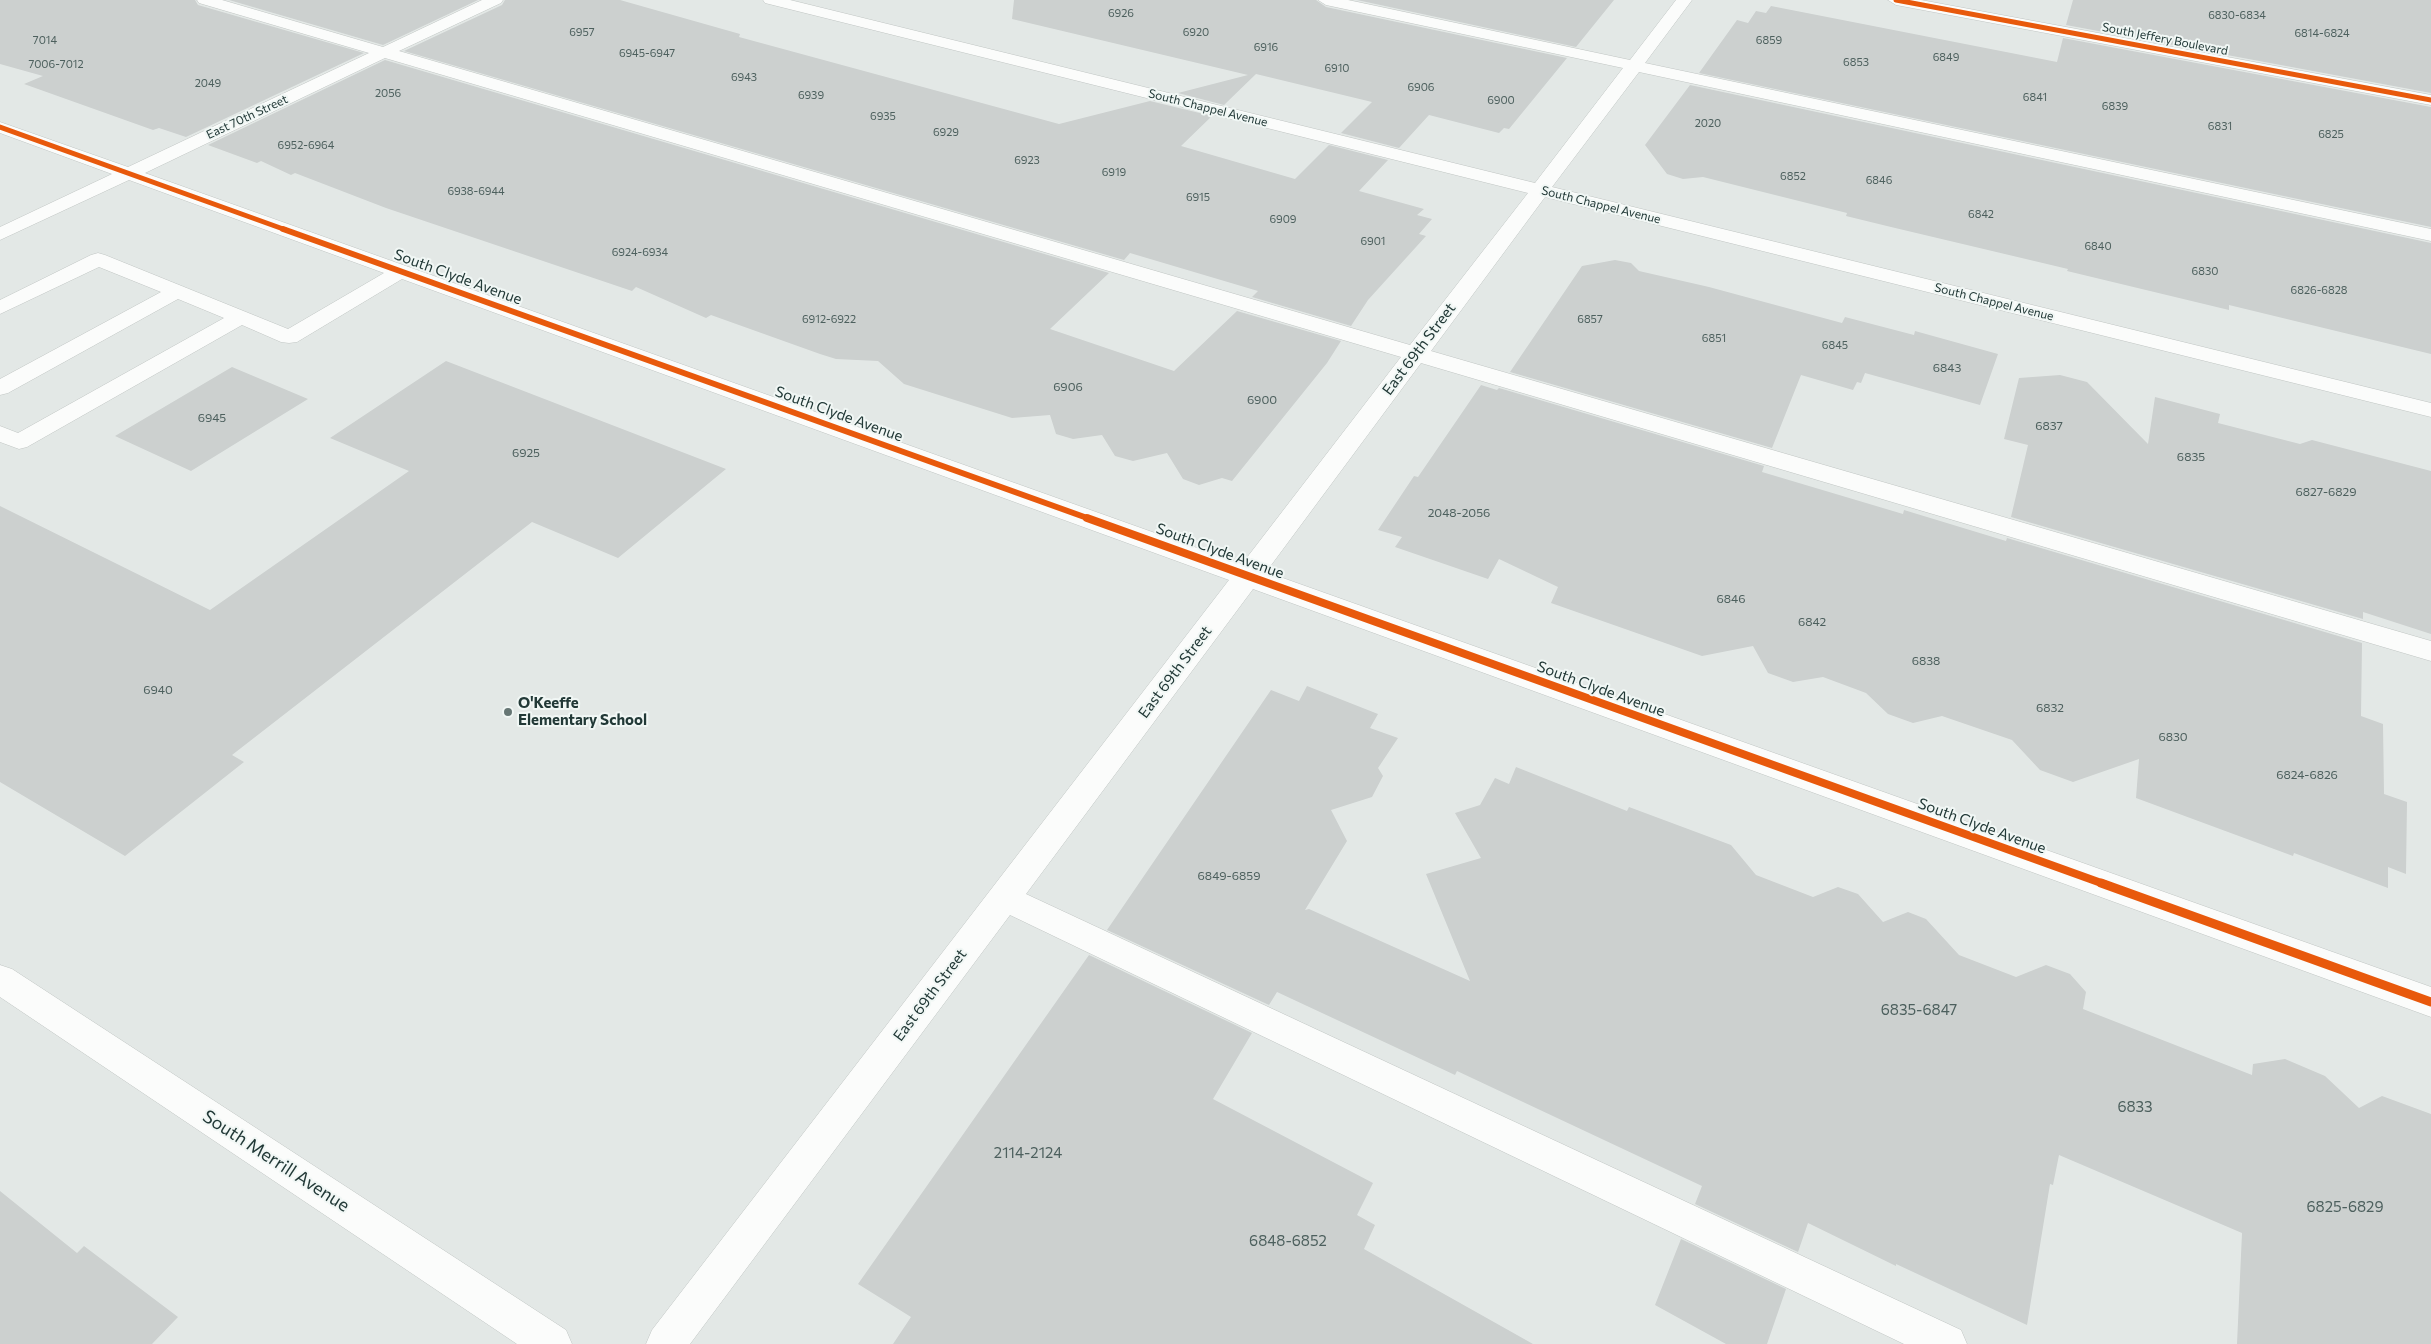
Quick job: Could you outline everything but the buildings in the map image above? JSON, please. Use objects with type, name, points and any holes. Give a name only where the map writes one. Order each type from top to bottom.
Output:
[{"type":"street","points":[[204,0],[2431,651]]},
{"type":"street","name":"East 70th Street","points":[[0,234],[495,0]]},
{"type":"street","name":"South Chappel Avenue","points":[[771,0],[2431,410]]},
{"type":"street","points":[[1326,0],[2431,235]]},
{"type":"street","name":"East 69th Street","points":[[666,1344],[1684,0]]},
{"type":"street","name":"South Jeffery Boulevard","points":[[1896,0],[2431,100]]},
{"type":"street","name":"South Clyde Avenue","points":[[0,126],[2431,1002]]},
{"type":"street","points":[[0,308],[98,259],[289,337],[402,271]]},
{"type":"street","points":[[0,388],[178,291]]},
{"type":"street","points":[[0,433],[19,442],[241,317]]},
{"type":"street","points":[[1004,898],[1947,1344]]},
{"type":"street","name":"South Merrill Avenue","points":[[0,979],[552,1344]]},
{"type":"cycle path","points":[[1896,0],[2431,100]]},
{"type":"cycle path","points":[[0,127],[2431,1002]]},
{"type":"place","name":"O'Keeffe Elementary School","points":[[508,712]]}]
